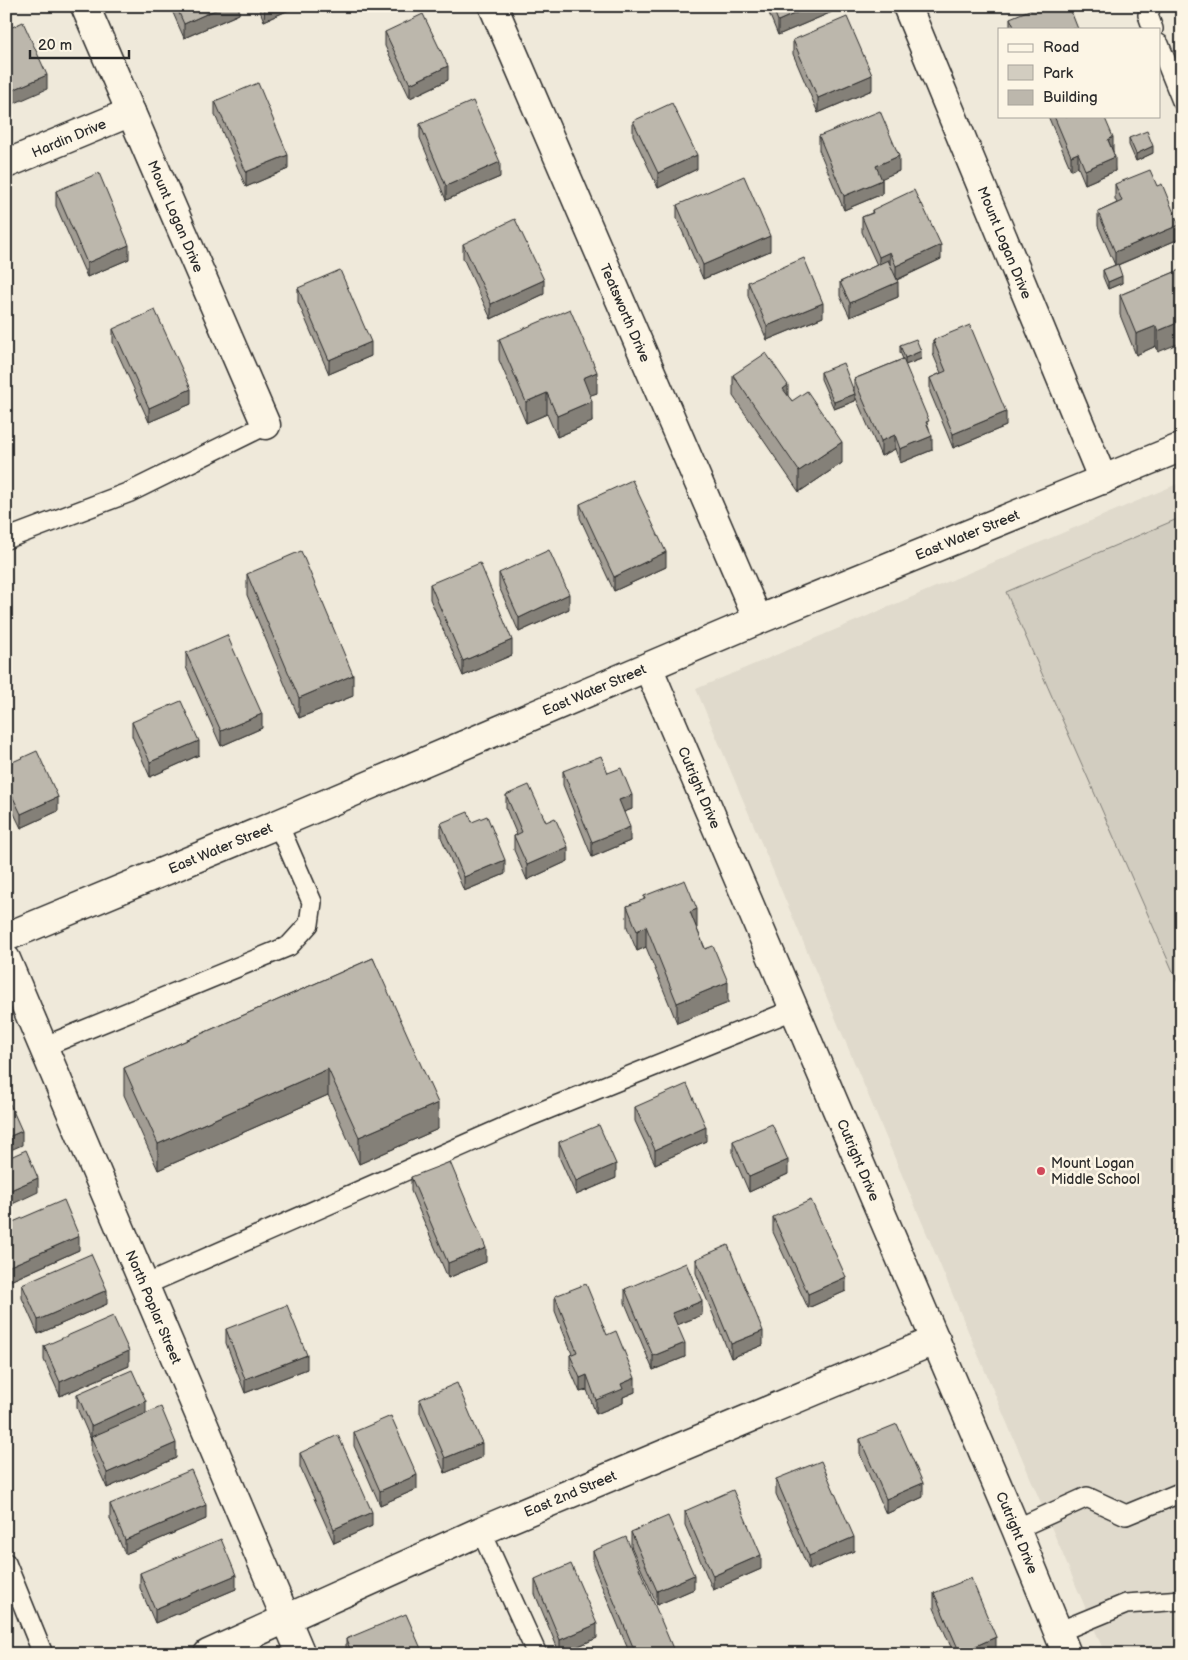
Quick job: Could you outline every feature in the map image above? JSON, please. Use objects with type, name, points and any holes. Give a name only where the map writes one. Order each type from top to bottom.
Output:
[{"type":"street","name":"Mount Logan Drive","points":[[85,6],[266,425]]},
{"type":"street","name":"Teatsworth Drive","points":[[493,6],[758,620]]},
{"type":"street","name":"Mount Logan Drive","points":[[907,6],[1103,480]]},
{"type":"street","name":"Hardin Drive","points":[[6,164],[131,112]]},
{"type":"street","name":"East Water Street","points":[[6,937],[278,824],[758,620],[1182,447]]},
{"type":"street","name":"Cutright Drive","points":[[648,667],[793,1010],[936,1340],[1062,1643]]},
{"type":"street","name":"North Poplar Street","points":[[6,959],[301,1654]]},
{"type":"street","name":"East 2nd Street","points":[[208,1654],[481,1531],[936,1340]]},
{"type":"lane","points":[[1151,6],[1148,15],[1153,28]]},
{"type":"lane","points":[[1160,46],[1182,101]]},
{"type":"lane","points":[[6,539],[130,492],[266,425]]},
{"type":"lane","points":[[44,1047],[289,946],[309,924],[312,902],[278,824]]},
{"type":"lane","points":[[145,1285],[523,1119],[793,1010]]},
{"type":"lane","points":[[1016,1529],[1088,1497],[1126,1515],[1182,1492]]},
{"type":"lane","points":[[481,1531],[536,1654]]},
{"type":"lane","points":[[6,1563],[43,1654]]},
{"type":"lane","points":[[1062,1643],[1126,1604],[1182,1600]]},
{"type":"shaded area","name":"Mount Logan Middle School","points":[[1182,482],[1182,1654],[1105,1654],[696,689]]},
{"type":"green space","points":[[1182,517],[1182,992],[1006,592]]},
{"type":"building","points":[[176,6],[224,6],[184,24]]},
{"type":"building","points":[[772,6],[812,6],[778,21]]},
{"type":"building","points":[[1039,6],[1069,6],[1078,28],[1015,28],[1010,18]]},
{"type":"building","points":[[423,14],[448,66],[410,84],[385,32]]},
{"type":"building","points":[[847,17],[872,75],[818,98],[793,40]]},
{"type":"building","points":[[23,22],[47,75],[6,93],[6,30]]},
{"type":"building","points":[[258,83],[288,155],[246,172],[215,101]]},
{"type":"building","points":[[473,101],[500,162],[446,186],[420,124]]},
{"type":"building","points":[[672,103],[697,155],[658,173],[633,121]]},
{"type":"building","points":[[880,111],[899,156],[876,166],[882,180],[844,196],[819,136]]},
{"type":"building","points":[[1055,118],[1105,118],[1113,137],[1108,140],[1115,157],[1085,170],[1078,153],[1071,156]]},
{"type":"building","points":[[1147,131],[1153,146],[1136,154],[1129,138]]},
{"type":"building","points":[[1150,170],[1157,186],[1162,184],[1179,225],[1115,252],[1098,212],[1122,201],[1115,184]]},
{"type":"building","points":[[99,173],[129,245],[87,263],[56,191]]},
{"type":"building","points":[[744,176],[770,236],[703,265],[677,205]]},
{"type":"building","points":[[914,190],[941,245],[896,266],[890,252],[879,257],[862,217],[873,213],[872,210]]},
{"type":"building","points":[[515,219],[544,280],[491,304],[463,244]]},
{"type":"building","points":[[804,258],[823,303],[767,326],[748,282]]},
{"type":"building","points":[[888,260],[898,282],[850,303],[840,282]]},
{"type":"building","points":[[1118,264],[1122,276],[1108,282],[1103,270]]},
{"type":"building","points":[[1182,269],[1182,321],[1158,331],[1156,326],[1136,334],[1120,295]]},
{"type":"building","points":[[340,270],[371,342],[329,360],[298,288]]},
{"type":"building","points":[[570,309],[597,372],[583,378],[592,401],[557,416],[547,393],[526,402],[499,339]]},
{"type":"building","points":[[155,310],[191,389],[149,408],[113,329]]},
{"type":"building","points":[[970,325],[1006,412],[953,434],[930,378],[946,371],[933,340]]},
{"type":"building","points":[[916,339],[921,351],[905,358],[900,345]]},
{"type":"building","points":[[766,353],[788,385],[783,389],[792,401],[807,391],[842,442],[799,471],[733,375]]},
{"type":"building","points":[[903,359],[929,421],[926,422],[932,436],[900,449],[895,435],[881,441],[854,379]]},
{"type":"building","points":[[843,363],[855,394],[834,402],[821,372]]},
{"type":"building","points":[[632,480],[666,552],[614,577],[580,504]]},
{"type":"building","points":[[549,550],[569,594],[519,618],[499,573]]},
{"type":"building","points":[[301,551],[353,675],[299,698],[247,574]]},
{"type":"building","points":[[480,563],[512,640],[463,661],[430,584]]},
{"type":"building","points":[[227,635],[262,714],[221,731],[186,653]]},
{"type":"building","points":[[181,701],[199,741],[150,762],[132,722]]},
{"type":"building","points":[[37,751],[58,797],[21,814],[6,783],[6,765]]},
{"type":"building","points":[[601,756],[608,773],[621,768],[632,795],[619,800],[630,827],[592,842],[563,771]]},
{"type":"building","points":[[529,785],[546,822],[555,818],[568,847],[527,865],[514,836],[522,832],[506,795]]},
{"type":"building","points":[[468,812],[472,822],[487,816],[505,860],[464,877],[441,823]]},
{"type":"building","points":[[685,880],[697,909],[690,912],[705,949],[713,946],[728,982],[677,1003],[646,926],[637,931],[627,906],[645,899],[644,896]]},
{"type":"building","points":[[373,958],[438,1103],[359,1137],[328,1069],[158,1144],[124,1068]]},
{"type":"building","points":[[687,1084],[706,1127],[655,1150],[635,1107]]},
{"type":"building","points":[[10,1104],[22,1131],[6,1138],[6,1105]]},
{"type":"building","points":[[772,1124],[788,1160],[749,1177],[733,1141]]},
{"type":"building","points":[[599,1125],[616,1164],[576,1181],[559,1142]]},
{"type":"building","points":[[26,1150],[38,1178],[6,1192],[6,1159]]},
{"type":"building","points":[[450,1162],[486,1248],[448,1263],[411,1177]]},
{"type":"building","points":[[64,1200],[79,1236],[10,1266],[6,1258],[6,1225]]},
{"type":"building","points":[[811,1200],[846,1277],[808,1294],[773,1217]]},
{"type":"building","points":[[728,1245],[763,1331],[731,1344],[696,1259]]},
{"type":"building","points":[[91,1254],[107,1290],[38,1320],[22,1284]]},
{"type":"building","points":[[686,1263],[702,1301],[672,1313],[685,1343],[653,1356],[625,1289]]},
{"type":"building","points":[[586,1284],[607,1335],[616,1331],[635,1378],[621,1384],[623,1389],[596,1400],[587,1375],[580,1378],[570,1355],[577,1352],[555,1296]]},
{"type":"building","points":[[287,1305],[307,1355],[245,1379],[226,1329]]},
{"type":"building","points":[[113,1316],[129,1351],[60,1382],[44,1346]]},
{"type":"building","points":[[132,1370],[146,1401],[91,1426],[77,1394]]},
{"type":"building","points":[[457,1383],[482,1443],[445,1458],[420,1399]]},
{"type":"building","points":[[161,1407],[176,1443],[107,1473],[91,1437]]},
{"type":"building","points":[[391,1416],[417,1475],[380,1491],[354,1432]]},
{"type":"building","points":[[897,1424],[923,1483],[886,1499],[860,1439]]},
{"type":"building","points":[[338,1435],[372,1512],[334,1529],[300,1453]]},
{"type":"building","points":[[821,1461],[854,1537],[809,1556],[776,1479]]},
{"type":"building","points":[[191,1470],[206,1505],[125,1540],[110,1504]]},
{"type":"building","points":[[733,1490],[761,1555],[713,1576],[685,1511]]},
{"type":"building","points":[[668,1516],[694,1575],[657,1591],[631,1532]]},
{"type":"building","points":[[626,1537],[674,1651],[668,1654],[636,1654],[593,1551]]},
{"type":"building","points":[[221,1539],[236,1575],[155,1609],[140,1573]]},
{"type":"building","points":[[571,1564],[597,1624],[560,1640],[535,1580]]},
{"type":"building","points":[[971,1578],[996,1637],[960,1653],[934,1593]]},
{"type":"building","points":[[406,1614],[422,1651],[416,1654],[352,1654],[346,1639]]},
{"type":"place","name":"Mount Logan Middle School","points":[[1041,1171]]}]
